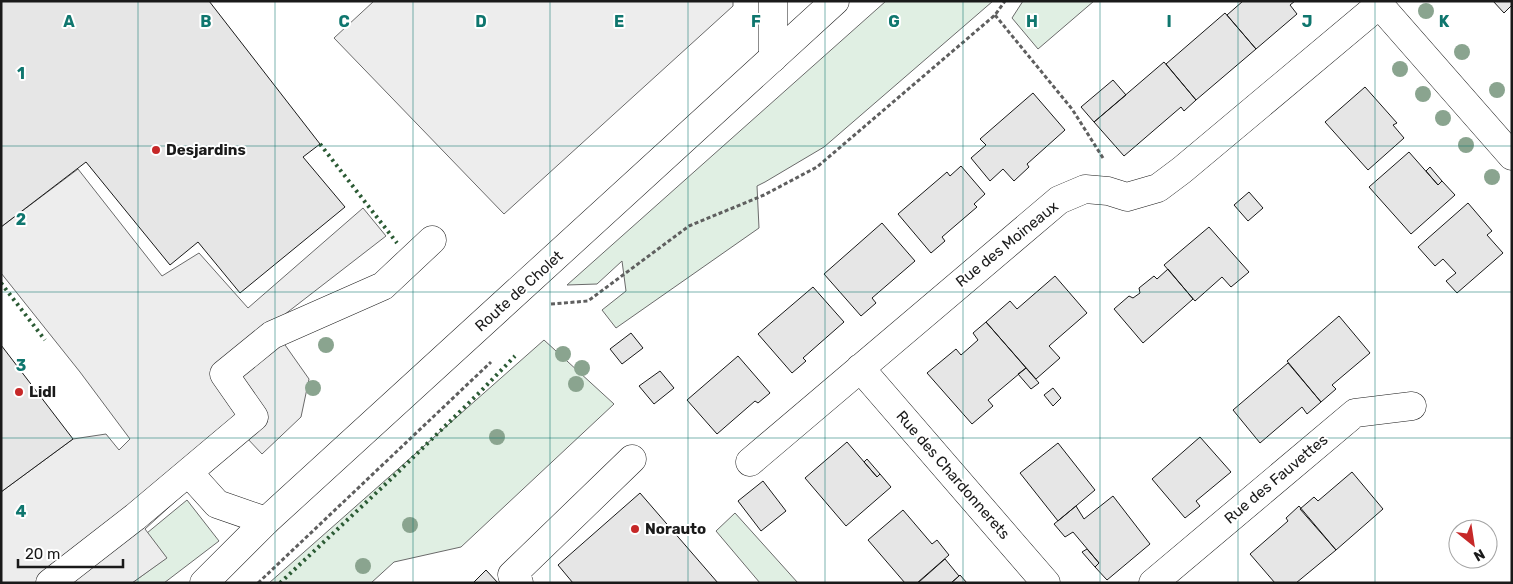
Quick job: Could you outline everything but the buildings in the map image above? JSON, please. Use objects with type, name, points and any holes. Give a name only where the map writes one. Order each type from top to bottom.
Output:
[{"type":"street","points":[[773,1],[773,58]]},
{"type":"street","name":"Route de Cholet","points":[[204,583],[266,521],[836,1]]},
{"type":"street","points":[[1377,3],[1512,156]]},
{"type":"street","name":"Rue des Moineaux","points":[[750,462],[1060,200],[1085,189],[1108,191],[1127,196],[1158,188],[1182,170],[1377,3]]},
{"type":"street","points":[[50,583],[135,517],[254,417],[224,374],[272,335],[383,286],[432,240]]},
{"type":"street","name":"Rue des Chardonnerets","points":[[860,368],[1046,583]]},
{"type":"street","name":"Rue des Fauvettes","points":[[1153,583],[1355,413],[1412,406]]},
{"type":"street","points":[[519,583],[512,575],[632,459]]},
{"type":"street","points":[[189,473],[217,504],[266,521]]},
{"type":"path","points":[[550,304],[588,301],[689,226],[764,195],[817,167],[996,14],[1005,1]]},
{"type":"path","points":[[996,14],[1072,109],[1127,196]]},
{"type":"path","points":[[258,583],[494,359]]},
{"type":"green space","points":[[886,1],[993,1],[824,147],[757,186],[759,228],[616,328],[602,310],[626,291],[622,261],[597,284],[567,285]]},
{"type":"green space","points":[[1023,1],[1094,1],[1038,49],[1012,18]]},
{"type":"green space","points":[[544,340],[614,404],[461,547],[394,562],[371,583],[269,583]]},
{"type":"green space","points":[[187,500],[219,541],[164,583],[132,583],[166,558],[147,533]]},
{"type":"green space","points":[[735,513],[798,583],[760,583],[716,531]]},
{"type":"shaded area","points":[[374,1],[733,1],[733,6],[504,214],[334,38]]},
{"type":"shaded area","points":[[78,169],[162,276],[199,253],[248,308],[363,208],[386,236],[271,325],[309,379],[301,417],[262,454],[246,437],[145,529],[167,558],[132,583],[1,583],[1,492],[73,439],[106,434],[119,450],[130,439],[80,372],[1,273],[1,227]]},
{"type":"hedge","points":[[320,144],[397,243]]},
{"type":"hedge","points":[[1,283],[45,340]]},
{"type":"hedge","points":[[280,583],[391,479],[515,356]]},
{"type":"place","name":"Desjardins","points":[[156,150]]},
{"type":"place","name":"Lidl","points":[[19,392]]},
{"type":"place","name":"Norauto","points":[[635,529]]}]
